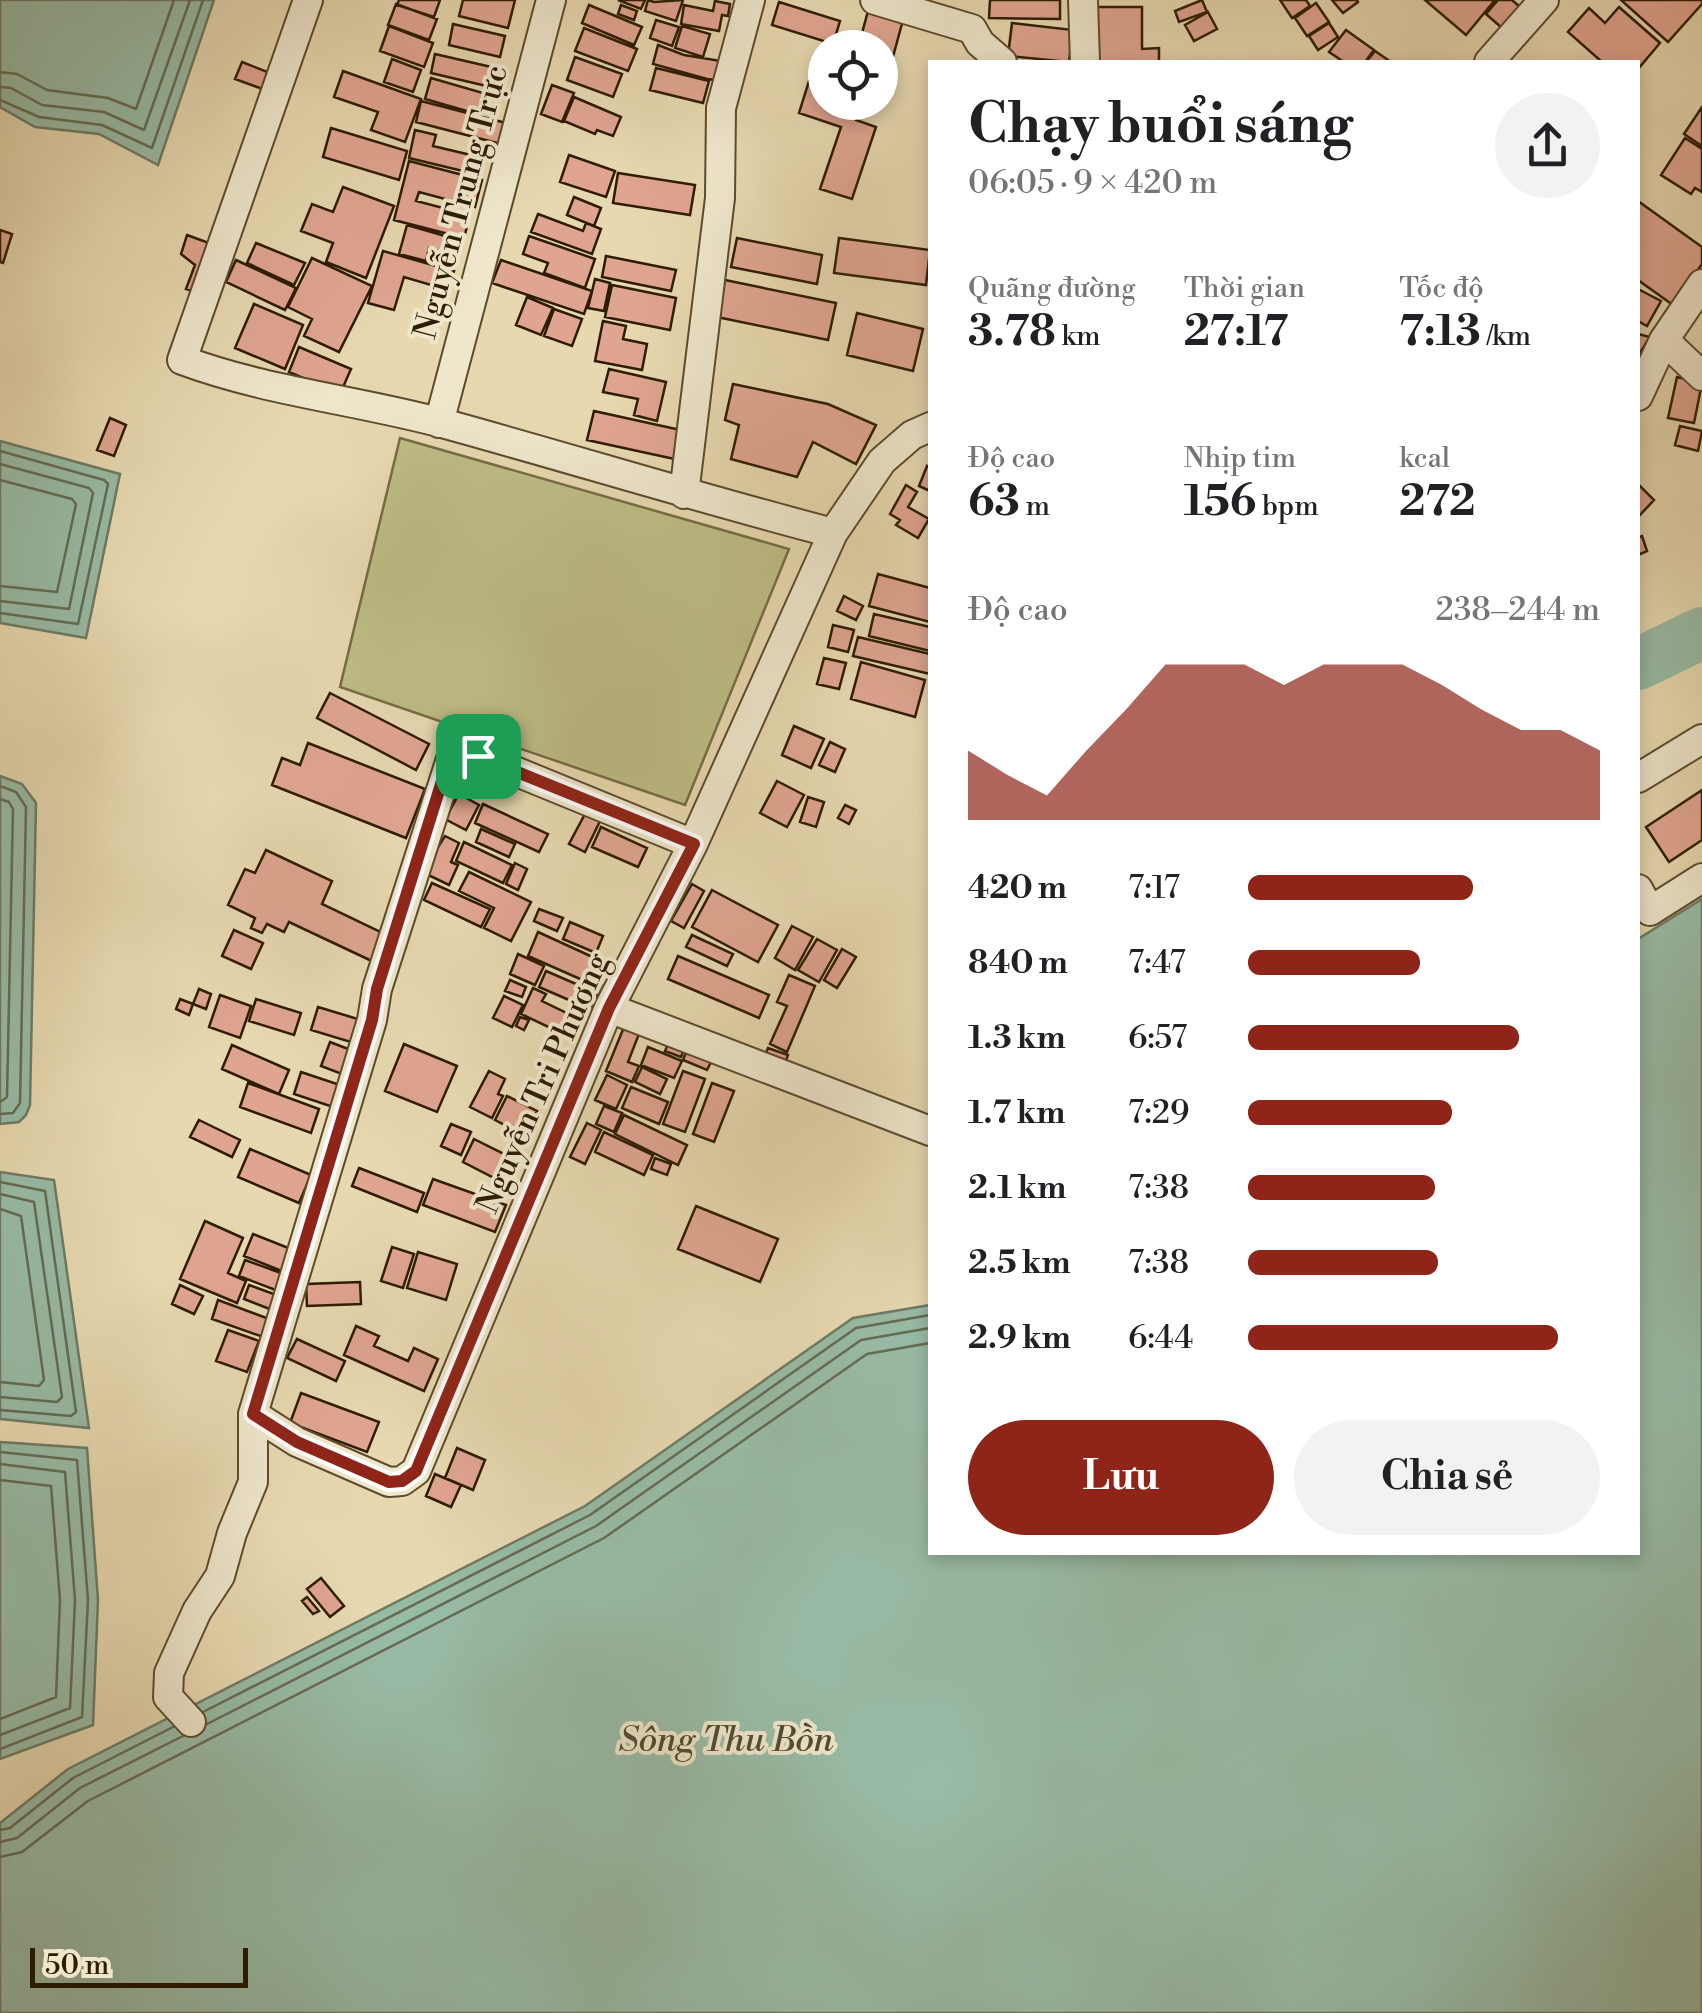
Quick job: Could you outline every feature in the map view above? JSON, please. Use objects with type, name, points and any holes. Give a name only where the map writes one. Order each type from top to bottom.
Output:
[{"type":"street","points":[[308,0],[182,360],[218,373],[439,422],[833,533]]},
{"type":"street","name":"Nguyễn Trung Trực","points":[[439,422],[552,0]]},
{"type":"street","points":[[684,494],[720,198],[721,108],[750,0]]},
{"type":"street","points":[[874,0],[972,29],[980,43],[1000,60]]},
{"type":"street","points":[[1083,0],[1084,60]]},
{"type":"street","points":[[1492,60],[1544,0]]},
{"type":"street","points":[[1640,392],[1664,340],[1702,284]]},
{"type":"street","points":[[1664,340],[1702,376]]},
{"type":"street","name":"Nguyễn Tri Phương","points":[[253,1414],[297,1442],[389,1482],[402,1481],[416,1471],[609,1008],[694,844],[833,533],[882,461],[912,435],[928,428]]},
{"type":"street","points":[[1640,777],[1702,739]]},
{"type":"street","points":[[191,1722],[168,1697],[169,1673],[190,1625],[220,1576],[252,1482],[253,1414],[372,1020],[377,989],[452,760],[478,756],[694,844]]},
{"type":"street","points":[[1640,893],[1650,911],[1702,878]]},
{"type":"street","points":[[609,1008],[928,1129]]},
{"type":"shaded area","points":[[400,438],[789,549],[685,805],[340,687]]},
{"type":"water","points":[[0,0],[214,0],[158,165],[99,134],[35,127],[0,107]]},
{"type":"water","points":[[0,441],[120,474],[86,638],[0,623]]},
{"type":"water","points":[[0,776],[22,784],[36,803],[30,1105],[19,1122],[0,1124]]},
{"type":"water","name":"Sông Thu Bồn","points":[[1702,899],[1702,2013],[0,2013],[0,1823],[68,1769],[585,1506],[853,1318],[928,1305],[928,1555],[1640,1555],[1640,938]]},
{"type":"water","points":[[0,1172],[54,1180],[89,1428],[0,1419]]},
{"type":"water","points":[[0,1442],[87,1448],[98,1600],[93,1725],[0,1759]]},
{"type":"building","points":[[399,0],[440,0],[434,17],[397,5]]},
{"type":"building","points":[[463,0],[515,0],[508,28],[459,16]]},
{"type":"building","points":[[618,0],[645,0],[641,9]]},
{"type":"building","points":[[648,0],[683,0],[676,21],[645,11]]},
{"type":"building","points":[[990,0],[1060,0],[1060,19],[989,18]]},
{"type":"building","points":[[1202,0],[1207,12],[1179,22],[1175,11]]},
{"type":"building","points":[[1280,0],[1306,0],[1310,6],[1292,18]]},
{"type":"building","points":[[1332,0],[1357,0],[1358,2],[1343,13]]},
{"type":"building","points":[[1425,0],[1495,0],[1466,35]]},
{"type":"building","points":[[1498,0],[1512,0],[1520,7],[1502,28],[1486,14]]},
{"type":"building","points":[[1621,0],[1702,0],[1702,4],[1668,42]]},
{"type":"building","points":[[715,1],[730,4],[728,16],[722,15],[719,31],[681,24],[684,5],[713,11]]},
{"type":"building","points":[[779,2],[840,21],[837,30],[808,30],[808,36],[772,25]]},
{"type":"building","points":[[1316,3],[1329,22],[1307,36],[1295,18]]},
{"type":"building","points":[[396,4],[437,19],[429,40],[388,25]]},
{"type":"building","points":[[589,5],[642,27],[634,45],[582,23]]},
{"type":"building","points":[[621,5],[637,11],[634,20],[618,14]]},
{"type":"building","points":[[1090,7],[1142,7],[1142,49],[1159,48],[1159,60],[1090,60]]},
{"type":"building","points":[[1619,7],[1660,43],[1640,67],[1640,60],[1600,60],[1568,32],[1589,8],[1605,23]]},
{"type":"building","points":[[868,11],[903,20],[898,38],[898,30],[863,30]]},
{"type":"building","points":[[1208,12],[1217,29],[1194,41],[1185,25]]},
{"type":"building","points":[[656,20],[679,27],[672,46],[650,38]]},
{"type":"building","points":[[1012,23],[1073,30],[1069,60],[1008,56]]},
{"type":"building","points":[[1329,23],[1338,37],[1318,50],[1309,36]]},
{"type":"building","points":[[453,24],[505,36],[500,57],[449,45]]},
{"type":"building","points":[[389,26],[433,43],[424,67],[380,51]]},
{"type":"building","points":[[682,26],[710,34],[703,57],[675,48]]},
{"type":"building","points":[[584,28],[637,49],[628,71],[575,51]]},
{"type":"building","points":[[1346,30],[1374,50],[1366,60],[1341,60],[1329,52]]},
{"type":"building","points":[[658,45],[684,55],[727,62],[726,81],[653,64]]},
{"type":"building","points":[[1375,51],[1388,60],[1368,60]]},
{"type":"building","points":[[435,54],[500,69],[495,88],[431,73]]},
{"type":"building","points":[[575,57],[622,74],[613,97],[567,80]]},
{"type":"building","points":[[392,59],[421,70],[413,92],[384,82]]},
{"type":"building","points":[[242,62],[275,75],[268,91],[235,79]]},
{"type":"building","points":[[656,68],[709,81],[703,103],[650,90]]},
{"type":"building","points":[[343,71],[421,99],[405,142],[371,130],[378,112],[334,97]]},
{"type":"building","points":[[431,78],[483,93],[477,114],[425,99]]},
{"type":"building","points":[[808,84],[808,116],[799,113]]},
{"type":"building","points":[[552,85],[574,93],[562,122],[541,114]]},
{"type":"building","points":[[574,97],[621,117],[613,136],[597,130],[595,134],[564,121]]},
{"type":"building","points":[[421,101],[506,123],[501,144],[416,122]]},
{"type":"building","points":[[1702,107],[1702,146],[1684,134]]},
{"type":"building","points":[[820,120],[856,120],[876,127],[852,199],[820,189],[841,127]]},
{"type":"building","points":[[331,128],[407,151],[399,180],[323,157]]},
{"type":"building","points":[[415,130],[436,135],[433,146],[475,156],[471,173],[409,158]]},
{"type":"building","points":[[1685,138],[1702,149],[1702,192],[1695,188],[1691,194],[1661,175]]},
{"type":"building","points":[[569,155],[615,171],[606,197],[560,182]]},
{"type":"building","points":[[409,161],[482,180],[475,207],[419,192],[416,201],[470,215],[464,238],[394,220]]},
{"type":"building","points":[[618,173],[695,185],[690,215],[613,203]]},
{"type":"building","points":[[343,187],[394,206],[366,278],[326,262],[333,243],[301,231],[312,204],[333,212]]},
{"type":"building","points":[[574,197],[601,208],[594,226],[567,215]]},
{"type":"building","points":[[1640,202],[1702,247],[1702,264],[1673,305],[1640,281]]},
{"type":"building","points":[[538,214],[583,231],[586,223],[601,229],[592,254],[531,232]]},
{"type":"building","points":[[407,225],[459,240],[455,256],[429,248],[426,261],[399,254]]},
{"type":"building","points":[[0,230],[12,234],[3,263],[0,262]]},
{"type":"building","points":[[187,235],[217,246],[199,293],[186,289],[195,265],[181,254]]},
{"type":"building","points":[[529,236],[595,259],[585,288],[544,273],[548,263],[523,254]]},
{"type":"building","points":[[737,238],[822,255],[817,284],[731,267]]},
{"type":"building","points":[[839,238],[928,250],[926,285],[834,273]]},
{"type":"building","points":[[256,243],[305,263],[294,285],[247,263]]},
{"type":"building","points":[[383,251],[454,271],[448,290],[404,277],[394,310],[368,303]]},
{"type":"building","points":[[606,256],[676,270],[671,291],[602,277]]},
{"type":"building","points":[[312,258],[372,286],[339,352],[304,336],[312,319],[288,307]]},
{"type":"building","points":[[236,260],[296,288],[285,310],[226,282]]},
{"type":"building","points":[[501,260],[592,291],[584,314],[492,283]]},
{"type":"building","points":[[595,279],[610,283],[604,311],[588,308]]},
{"type":"building","points":[[725,280],[836,303],[828,340],[717,317]]},
{"type":"building","points":[[612,285],[676,298],[670,330],[605,317]]},
{"type":"building","points":[[1640,290],[1661,301],[1647,326],[1640,322]]},
{"type":"building","points":[[527,297],[553,308],[541,335],[516,325]]},
{"type":"building","points":[[254,304],[303,325],[285,369],[235,348]]},
{"type":"building","points":[[554,309],[582,319],[572,346],[544,336]]},
{"type":"building","points":[[857,313],[923,329],[913,371],[847,355]]},
{"type":"building","points":[[603,321],[626,326],[623,339],[647,344],[642,370],[595,361]]},
{"type":"building","points":[[1640,334],[1650,337],[1640,353]]},
{"type":"building","points":[[299,347],[351,369],[340,394],[289,372]]},
{"type":"building","points":[[609,369],[666,382],[657,421],[634,415],[638,399],[603,392]]},
{"type":"building","points":[[1677,377],[1702,383],[1694,423],[1668,418]]},
{"type":"building","points":[[733,384],[828,404],[876,425],[856,464],[813,442],[797,477],[731,459],[739,425],[725,420]]},
{"type":"building","points":[[594,411],[685,431],[679,460],[587,440]]},
{"type":"building","points":[[110,418],[126,425],[114,456],[97,450]]},
{"type":"building","points":[[1680,426],[1702,431],[1698,451],[1675,445]]},
{"type":"building","points":[[927,466],[928,490],[919,486]]},
{"type":"building","points":[[906,485],[917,492],[908,507],[928,521],[918,538],[896,525],[900,520],[890,514]]},
{"type":"building","points":[[1640,486],[1654,500],[1640,515]]},
{"type":"building","points":[[1640,537],[1647,551],[1640,554]]},
{"type":"building","points":[[878,574],[928,587],[928,621],[869,606]]},
{"type":"building","points":[[844,596],[863,606],[856,620],[837,611]]},
{"type":"building","points":[[874,614],[928,627],[928,651],[869,636]]},
{"type":"building","points":[[833,625],[854,630],[848,652],[828,647]]},
{"type":"building","points":[[858,637],[928,654],[928,674],[853,656]]},
{"type":"building","points":[[824,658],[846,663],[839,689],[817,684]]},
{"type":"building","points":[[861,662],[925,680],[915,717],[851,699]]},
{"type":"building","points":[[330,693],[429,744],[416,770],[317,718]]},
{"type":"building","points":[[794,726],[824,739],[811,768],[782,755]]},
{"type":"building","points":[[830,742],[845,749],[835,772],[819,765]]},
{"type":"building","points":[[308,743],[425,789],[406,838],[272,785],[282,758],[300,765]]},
{"type":"building","points":[[777,781],[804,795],[787,827],[760,813]]},
{"type":"building","points":[[1702,790],[1702,840],[1669,862],[1646,827]]},
{"type":"building","points":[[459,794],[479,805],[466,830],[445,819]]},
{"type":"building","points":[[808,797],[824,802],[816,827],[800,822]]},
{"type":"building","points":[[483,804],[548,834],[539,852],[475,823]]},
{"type":"building","points":[[845,805],[856,810],[849,824],[838,818]]},
{"type":"building","points":[[585,814],[600,821],[585,852],[569,844]]},
{"type":"building","points":[[601,827],[647,848],[638,867],[592,847]]},
{"type":"building","points":[[481,829],[515,844],[509,857],[476,842]]},
{"type":"building","points":[[445,836],[459,843],[451,862],[458,865],[449,885],[422,872]]},
{"type":"building","points":[[464,842],[512,865],[503,883],[456,861]]},
{"type":"building","points":[[266,850],[332,881],[322,904],[389,936],[376,963],[289,922],[284,932],[267,924],[262,933],[251,928],[255,918],[228,905],[245,869],[255,873]]},
{"type":"building","points":[[515,863],[527,869],[518,890],[506,884]]},
{"type":"building","points":[[469,872],[531,902],[511,941],[484,928],[494,908],[459,891]]},
{"type":"building","points":[[432,883],[490,909],[481,927],[424,900]]},
{"type":"building","points":[[692,884],[704,891],[684,928],[671,921]]},
{"type":"building","points":[[712,890],[778,925],[758,962],[692,927]]},
{"type":"building","points":[[539,909],[563,918],[557,931],[534,921]]},
{"type":"building","points":[[570,922],[603,936],[596,953],[563,939]]},
{"type":"building","points":[[792,926],[813,937],[795,970],[775,958]]},
{"type":"building","points":[[234,930],[263,943],[251,969],[222,956]]},
{"type":"building","points":[[538,932],[597,959],[587,982],[528,956]]},
{"type":"building","points":[[692,935],[733,954],[727,966],[686,947]]},
{"type":"building","points":[[817,939],[837,950],[819,982],[798,970]]},
{"type":"building","points":[[842,949],[856,957],[837,988],[824,980]]},
{"type":"building","points":[[518,954],[544,966],[535,985],[510,974]]},
{"type":"building","points":[[678,956],[769,995],[759,1018],[668,979]]},
{"type":"building","points":[[546,971],[583,987],[576,1003],[539,987]]},
{"type":"building","points":[[789,975],[815,986],[787,1052],[770,1044],[787,1006],[777,1002]]},
{"type":"building","points":[[510,980],[526,987],[522,997],[505,991]]},
{"type":"building","points":[[592,981],[601,985],[591,1008],[581,1003]]},
{"type":"building","points":[[533,988],[546,994],[542,1001],[581,1020],[572,1038],[521,1014]]},
{"type":"building","points":[[199,989],[211,994],[206,1009],[193,1004]]},
{"type":"building","points":[[220,995],[251,1006],[240,1038],[209,1027]]},
{"type":"building","points":[[504,996],[523,1005],[512,1027],[493,1018]]},
{"type":"building","points":[[180,999],[193,1004],[189,1015],[176,1009]]},
{"type":"building","points":[[256,999],[301,1013],[294,1035],[249,1021]]},
{"type":"building","points":[[318,1007],[361,1020],[354,1043],[311,1030]]},
{"type":"building","points":[[520,1017],[529,1020],[524,1030],[516,1026]]},
{"type":"building","points":[[624,1027],[639,1034],[628,1062],[639,1066],[632,1082],[606,1071]]},
{"type":"building","points":[[670,1040],[685,1047],[681,1057],[665,1051]]},
{"type":"building","points":[[330,1042],[356,1052],[347,1076],[321,1066]]},
{"type":"building","points":[[404,1044],[457,1066],[437,1112],[385,1091]]},
{"type":"building","points":[[232,1045],[289,1070],[279,1094],[222,1069]]},
{"type":"building","points":[[648,1047],[682,1061],[674,1078],[641,1065]]},
{"type":"building","points":[[688,1047],[713,1058],[707,1070],[683,1060]]},
{"type":"building","points":[[768,1048],[788,1055],[782,1071],[762,1063]]},
{"type":"building","points":[[642,1067],[667,1079],[660,1094],[635,1082]]},
{"type":"building","points":[[489,1071],[505,1079],[498,1094],[503,1096],[492,1118],[470,1107]]},
{"type":"building","points":[[683,1071],[705,1079],[685,1132],[663,1124]]},
{"type":"building","points":[[301,1072],[346,1087],[339,1109],[294,1094]]},
{"type":"building","points":[[607,1075],[627,1085],[616,1109],[595,1100]]},
{"type":"building","points":[[248,1083],[319,1109],[311,1133],[240,1107]]},
{"type":"building","points":[[712,1083],[734,1091],[714,1142],[693,1134]]},
{"type":"building","points":[[631,1087],[668,1102],[659,1124],[622,1108]]},
{"type":"building","points":[[507,1096],[537,1111],[524,1135],[495,1120]]},
{"type":"building","points":[[604,1106],[622,1113],[614,1132],[596,1124]]},
{"type":"building","points":[[624,1115],[687,1145],[678,1165],[615,1134]]},
{"type":"building","points":[[199,1120],[240,1140],[232,1157],[190,1137]]},
{"type":"building","points":[[587,1123],[601,1130],[585,1164],[570,1157]]},
{"type":"building","points":[[451,1124],[471,1132],[461,1155],[441,1146]]},
{"type":"building","points":[[604,1132],[653,1155],[644,1175],[595,1152]]},
{"type":"building","points":[[474,1139],[512,1158],[500,1181],[463,1162]]},
{"type":"building","points":[[250,1149],[311,1175],[299,1203],[238,1177]]},
{"type":"building","points":[[655,1158],[671,1164],[667,1175],[651,1169]]},
{"type":"building","points":[[359,1168],[424,1193],[417,1212],[352,1186]]},
{"type":"building","points":[[433,1179],[506,1205],[495,1232],[423,1205]]},
{"type":"building","points":[[696,1206],[778,1239],[760,1282],[678,1249]]},
{"type":"building","points":[[205,1221],[243,1238],[228,1273],[246,1281],[237,1303],[180,1279]]},
{"type":"building","points":[[253,1234],[301,1253],[292,1275],[244,1256]]},
{"type":"building","points":[[392,1247],[414,1254],[403,1288],[381,1281]]},
{"type":"building","points":[[418,1252],[457,1264],[446,1300],[407,1288]]},
{"type":"building","points":[[245,1260],[292,1277],[286,1294],[239,1276]]},
{"type":"building","points":[[360,1282],[361,1304],[307,1306],[306,1284]]},
{"type":"building","points":[[180,1285],[203,1296],[194,1314],[172,1304]]},
{"type":"building","points":[[249,1285],[285,1298],[280,1313],[244,1299]]},
{"type":"building","points":[[218,1300],[272,1320],[266,1338],[212,1319]]},
{"type":"building","points":[[356,1326],[379,1336],[374,1346],[408,1361],[414,1348],[438,1359],[424,1391],[344,1355]]},
{"type":"building","points":[[228,1330],[259,1341],[247,1372],[216,1361]]},
{"type":"building","points":[[297,1339],[345,1361],[336,1381],[287,1358]]},
{"type":"building","points":[[301,1393],[379,1422],[367,1452],[290,1423]]},
{"type":"building","points":[[457,1448],[485,1460],[473,1490],[445,1478]]},
{"type":"building","points":[[435,1474],[461,1485],[451,1507],[426,1496]]},
{"type":"building","points":[[321,1578],[344,1606],[330,1617],[307,1589]]},
{"type":"building","points":[[307,1597],[319,1611],[313,1614],[302,1601]]},
{"type":"waterway","points":[[1640,663],[1702,633]]},
{"type":"route","points":[[478,756],[694,844],[609,1008],[416,1471],[402,1481],[389,1482],[297,1442],[253,1414],[442,781],[452,760],[478,756]]}]
